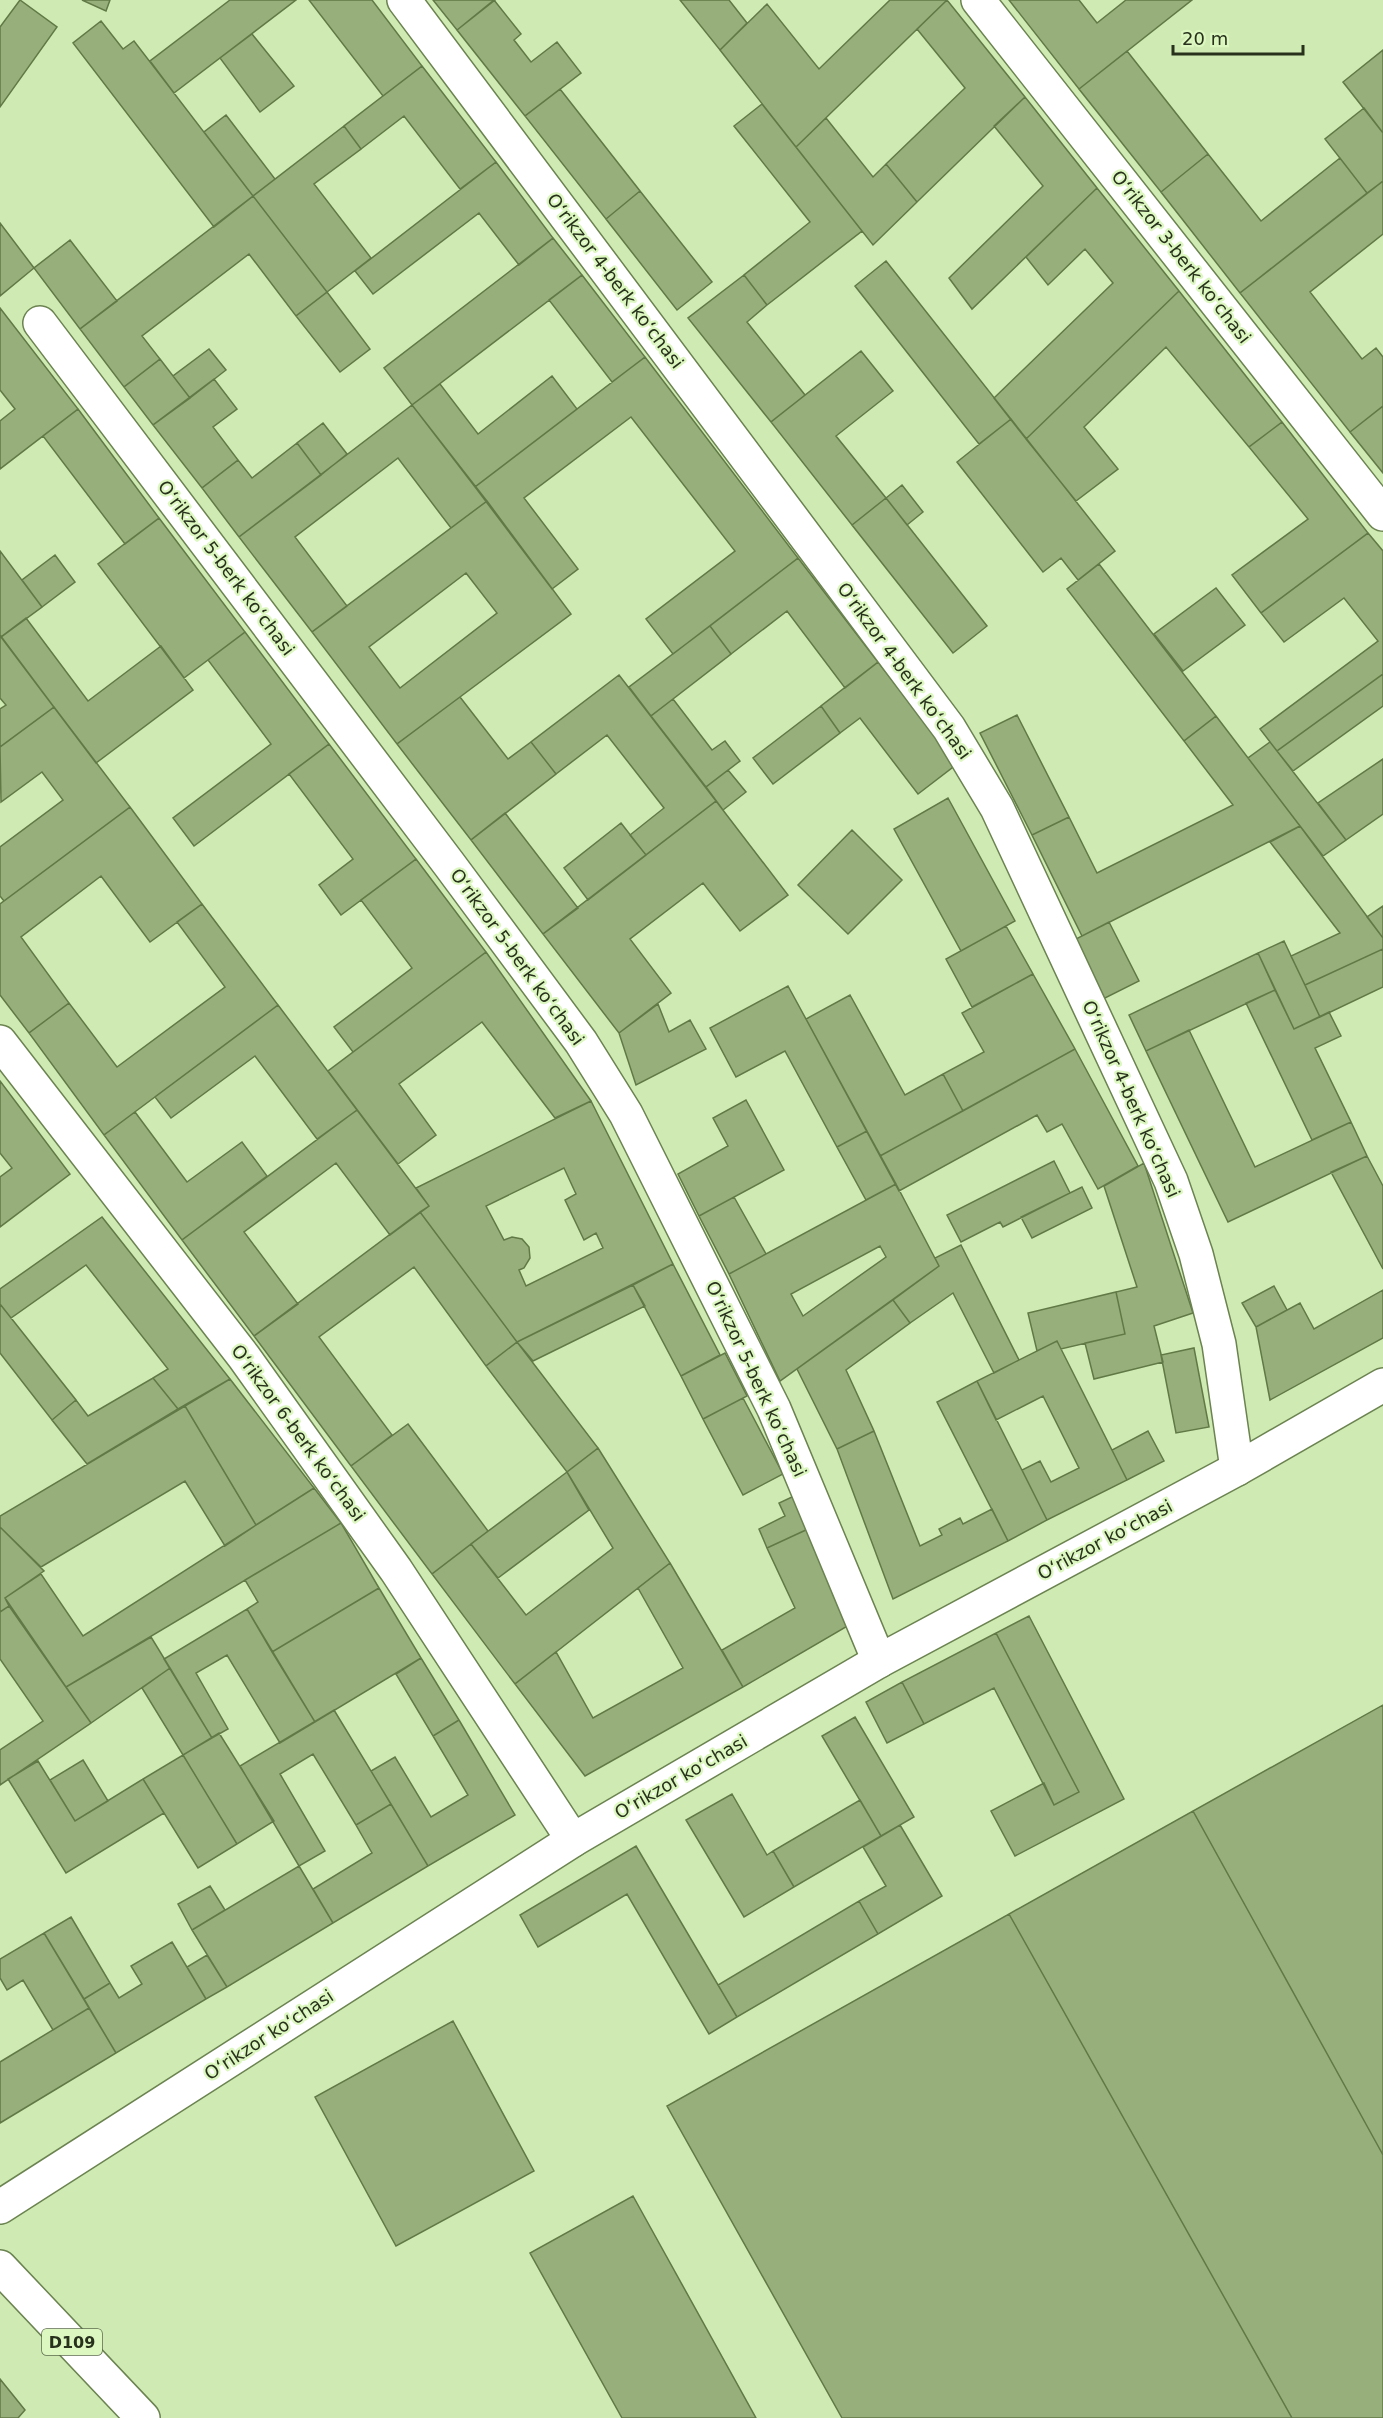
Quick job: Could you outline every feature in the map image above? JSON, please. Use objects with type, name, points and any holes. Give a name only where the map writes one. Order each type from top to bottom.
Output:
[{"type":"street","name":"Oʻrikzor 4-berk koʻchasi","points":[[404,0],[932,703],[997,808],[1171,1181],[1196,1254],[1219,1344],[1237,1469]]},
{"type":"street","name":"Oʻrikzor 3-berk koʻchasi","points":[[978,0],[1383,514]]},
{"type":"street","name":"Oʻrikzor 5-berk koʻchasi","points":[[40,323],[442,854],[581,1042],[626,1114],[774,1409],[879,1661]]},
{"type":"street","name":"Oʻrikzor 6-berk koʻchasi","points":[[0,1042],[258,1376],[396,1570],[573,1840]]},
{"type":"street","name":"Oʻrikzor koʻchasi","points":[[0,2206],[573,1840],[879,1661],[1237,1469],[1383,1385]]},
{"type":"street","name":"D109","points":[[0,2267],[143,2418]]},
{"type":"building","points":[[20,0],[57,27],[0,107],[0,27]]},
{"type":"building","points":[[82,0],[110,0],[106,11]]},
{"type":"building","points":[[230,0],[296,0],[174,93],[150,61]]},
{"type":"building","points":[[309,0],[372,0],[422,66],[383,96]]},
{"type":"building","points":[[433,0],[495,0],[457,30]]},
{"type":"building","points":[[494,0],[521,34],[514,40],[531,62],[557,42],[581,73],[525,116],[457,30]]},
{"type":"building","points":[[680,0],[729,0],[747,23],[720,50]]},
{"type":"building","points":[[890,0],[947,0],[796,147],[720,50],[767,4],[819,69]]},
{"type":"building","points":[[947,0],[1025,97],[917,202],[886,164],[965,88],[917,29]]},
{"type":"building","points":[[1009,0],[1079,0],[1097,23],[1126,0],[1192,0],[1079,89]]},
{"type":"building","points":[[101,21],[123,49],[134,41],[253,196],[214,227],[73,43]]},
{"type":"building","points":[[252,34],[294,86],[260,112],[220,58]]},
{"type":"building","points":[[1383,50],[1383,133],[1343,82]]},
{"type":"building","points":[[1127,51],[1208,154],[1161,192],[1079,89]]},
{"type":"building","points":[[422,66],[496,162],[460,189],[404,116],[361,149],[344,126]]},
{"type":"building","points":[[560,89],[640,191],[606,219],[525,116]]},
{"type":"building","points":[[1025,97],[1097,188],[972,309],[949,278],[1043,186],[994,126]]},
{"type":"building","points":[[762,104],[862,231],[767,305],[744,275],[810,222],[734,126]]},
{"type":"building","points":[[1364,108],[1383,133],[1383,181],[1367,193],[1325,139]]},
{"type":"building","points":[[226,115],[275,179],[253,196],[204,132]]},
{"type":"building","points":[[826,118],[873,177],[886,164],[917,202],[873,245],[796,147]]},
{"type":"building","points":[[344,126],[361,149],[314,184],[371,258],[327,292],[253,196]]},
{"type":"building","points":[[1208,154],[1261,221],[1340,158],[1367,193],[1240,293],[1161,192]]},
{"type":"building","points":[[496,162],[553,238],[519,265],[479,213],[373,294],[355,271]]},
{"type":"building","points":[[1383,181],[1383,234],[1310,292],[1362,359],[1376,348],[1383,357],[1383,406],[1350,432],[1240,293]]},
{"type":"building","points":[[1097,188],[1179,291],[1026,439],[994,398],[1113,283],[1085,249],[1048,285],[1026,257]]},
{"type":"building","points":[[640,191],[712,282],[677,310],[606,219]]},
{"type":"building","points":[[253,196],[327,292],[296,316],[249,254],[142,336],[160,359],[124,387],[80,329]]},
{"type":"building","points":[[0,223],[34,268],[0,296]]},
{"type":"building","points":[[553,238],[582,275],[412,405],[384,368]]},
{"type":"building","points":[[70,240],[117,301],[80,329],[34,268]]},
{"type":"building","points":[[886,261],[1011,419],[979,444],[855,286]]},
{"type":"building","points":[[582,275],[645,357],[612,382],[549,300]]},
{"type":"building","points":[[744,275],[767,305],[747,322],[805,395],[771,422],[688,318]]},
{"type":"building","points":[[1179,291],[1282,422],[1249,447],[1166,347],[1084,427],[1118,469],[1076,501],[1026,439]]},
{"type":"building","points":[[327,292],[370,349],[340,372],[296,316]]},
{"type":"building","points":[[0,308],[78,409],[0,469],[0,421],[15,409],[0,390]]},
{"type":"building","points":[[209,349],[226,370],[190,398],[173,376]]},
{"type":"building","points":[[861,351],[893,391],[836,436],[886,498],[852,525],[771,422]]},
{"type":"building","points":[[645,357],[798,558],[673,654],[646,619],[735,551],[631,417],[524,498],[578,569],[552,589],[475,487]]},
{"type":"building","points":[[160,359],[190,398],[153,425],[124,387]]},
{"type":"building","points":[[552,376],[577,409],[475,487],[412,405],[440,384],[478,434]]},
{"type":"building","points":[[214,379],[237,409],[213,427],[238,460],[202,488],[153,425]]},
{"type":"building","points":[[412,405],[487,501],[451,528],[398,458],[295,537],[347,606],[312,632],[239,537]]},
{"type":"building","points":[[1383,406],[1383,473],[1350,432]]},
{"type":"building","points":[[78,409],[159,518],[125,544],[43,436]]},
{"type":"building","points":[[1011,419],[1115,551],[1078,580],[1061,558],[1043,572],[957,462]]},
{"type":"building","points":[[1282,422],[1368,533],[1261,613],[1232,575],[1308,519],[1249,447]]},
{"type":"building","points":[[323,423],[347,454],[321,475],[297,443]]},
{"type":"building","points":[[297,443],[321,475],[239,537],[202,488],[238,460],[252,478]]},
{"type":"building","points":[[902,485],[923,512],[907,525],[886,498]]},
{"type":"building","points":[[886,498],[987,626],[953,653],[852,525]]},
{"type":"building","points":[[487,501],[571,614],[397,744],[312,632]],"holes":[[[466,573],[497,613],[400,688],[369,647]]]},
{"type":"building","points":[[159,518],[245,632],[184,678],[98,564]]},
{"type":"building","points":[[1368,533],[1383,551],[1383,674],[1277,751],[1260,729],[1378,641],[1344,598],[1284,642],[1261,613]]},
{"type":"building","points":[[0,551],[42,607],[1,637],[0,635]]},
{"type":"building","points":[[55,555],[75,582],[42,607],[22,580]]},
{"type":"building","points":[[798,558],[878,662],[845,688],[787,611],[731,654],[710,626]]},
{"type":"building","points":[[1099,564],[1216,716],[1184,741],[1067,589]]},
{"type":"building","points":[[1216,588],[1245,625],[1183,671],[1154,634]]},
{"type":"building","points":[[26,618],[88,701],[161,646],[193,690],[96,763],[1,637]]},
{"type":"building","points":[[710,626],[731,654],[651,716],[629,687]]},
{"type":"building","points":[[245,632],[329,744],[194,846],[173,818],[271,744],[208,660]]},
{"type":"building","points":[[0,635],[54,707],[0,747],[0,709],[6,705],[0,698]]},
{"type":"building","points":[[878,662],[957,764],[918,794],[860,718],[840,733],[821,706]]},
{"type":"building","points":[[1383,674],[1383,706],[1293,771],[1277,751]]},
{"type":"building","points":[[619,675],[716,801],[646,855],[630,835],[664,808],[607,735],[556,774],[531,742]]},
{"type":"building","points":[[460,697],[508,759],[531,742],[556,774],[471,840],[397,744]]},
{"type":"building","points":[[673,699],[712,750],[725,741],[740,761],[706,787],[651,716]]},
{"type":"building","points":[[821,706],[840,733],[773,784],[753,758]]},
{"type":"building","points":[[54,707],[130,807],[4,901],[0,896],[0,847],[63,800],[42,772],[1,802],[0,747]]},
{"type":"building","points":[[1017,715],[1069,817],[1032,835],[980,733]]},
{"type":"building","points":[[1216,716],[1300,826],[1082,936],[1032,835],[1069,817],[1097,873],[1233,805],[1184,741]]},
{"type":"building","points":[[1270,742],[1346,840],[1323,856],[1248,758]]},
{"type":"building","points":[[329,744],[416,859],[341,915],[319,885],[353,859],[289,774]]},
{"type":"building","points":[[1383,759],[1383,814],[1346,840],[1318,803]]},
{"type":"building","points":[[728,770],[746,792],[723,810],[706,787]]},
{"type":"building","points":[[948,798],[1015,921],[961,951],[894,829]]},
{"type":"building","points":[[716,801],[788,895],[740,931],[703,883],[630,939],[671,993],[619,1033],[543,934]]},
{"type":"building","points":[[130,807],[202,904],[150,942],[101,876],[21,937],[69,1003],[29,1033],[0,995],[0,904]]},
{"type":"building","points":[[505,813],[578,908],[543,934],[471,840]]},
{"type":"building","points":[[621,823],[646,855],[588,900],[564,868]]},
{"type":"building","points":[[1300,826],[1383,938],[1383,949],[1305,985],[1291,956],[1340,933],[1270,842]]},
{"type":"building","points":[[852,830],[902,880],[848,934],[798,885]]},
{"type":"building","points":[[416,859],[486,952],[353,1052],[334,1027],[412,968],[361,900]]},
{"type":"building","points":[[202,904],[278,1005],[104,1135],[29,1033],[69,1003],[117,1067],[225,987],[177,922]]},
{"type":"building","points":[[1383,906],[1383,938],[1367,917]]},
{"type":"building","points":[[1109,922],[1139,981],[1103,999],[1074,940]]},
{"type":"building","points":[[1006,926],[1033,974],[972,1007],[946,959]]},
{"type":"building","points":[[1284,941],[1320,1017],[1294,1029],[1258,953]]},
{"type":"building","points":[[1383,949],[1383,987],[1320,1017],[1305,985]]},
{"type":"building","points":[[486,952],[591,1101],[555,1118],[482,1022],[399,1084],[436,1135],[398,1164],[328,1071]]},
{"type":"building","points":[[1258,953],[1275,990],[1146,1051],[1129,1015]]},
{"type":"building","points":[[1033,974],[1075,1049],[963,1111],[943,1074],[984,1052],[962,1013]]},
{"type":"building","points":[[788,986],[867,1131],[837,1147],[785,1051],[736,1077],[710,1028]]},
{"type":"building","points":[[1275,990],[1294,1029],[1329,1012],[1341,1036],[1315,1048],[1351,1122],[1312,1140],[1246,1003]]},
{"type":"building","points":[[850,995],[905,1095],[943,1074],[963,1111],[880,1156],[806,1019]]},
{"type":"building","points":[[658,1004],[669,1032],[690,1020],[706,1049],[636,1085],[619,1033]]},
{"type":"building","points":[[278,1005],[357,1110],[317,1139],[255,1056],[171,1118],[155,1097]]},
{"type":"building","points":[[1189,1030],[1255,1167],[1351,1122],[1367,1156],[1228,1222],[1146,1051]]},
{"type":"building","points":[[1075,1049],[1138,1166],[1098,1189],[1062,1124],[1047,1132],[1037,1115],[899,1191],[880,1156]]},
{"type":"building","points":[[0,1081],[70,1174],[0,1227],[0,1177],[12,1168],[0,1153]]},
{"type":"building","points":[[746,1100],[784,1170],[699,1216],[678,1174],[728,1146],[713,1118]]},
{"type":"building","points":[[591,1101],[673,1264],[517,1342],[420,1212],[429,1206],[416,1188]],"holes":[[[564,1168],[576,1194],[565,1200],[584,1240],[596,1233],[603,1248],[526,1286],[519,1270],[524,1268],[530,1258],[529,1247],[522,1239],[512,1237],[504,1240],[486,1206]]]},
{"type":"building","points":[[357,1110],[429,1206],[390,1235],[336,1163],[244,1232],[298,1304],[254,1336],[182,1240]]},
{"type":"building","points":[[135,1112],[187,1182],[242,1142],[267,1176],[182,1240],[104,1135]]},
{"type":"building","points":[[867,1131],[896,1184],[866,1200],[837,1147]]},
{"type":"building","points":[[1367,1156],[1383,1186],[1383,1269],[1331,1172]]},
{"type":"building","points":[[1054,1161],[1070,1193],[1003,1227],[1000,1222],[961,1242],[947,1215]]},
{"type":"building","points":[[1144,1163],[1193,1313],[1154,1326],[1163,1362],[1094,1379],[1085,1343],[1125,1334],[1116,1292],[1137,1287],[1104,1186]]},
{"type":"building","points":[[896,1184],[939,1266],[780,1381],[729,1274]],"holes":[[[880,1246],[886,1257],[803,1316],[791,1294]]]},
{"type":"building","points":[[1082,1187],[1092,1208],[1032,1238],[1021,1217]]},
{"type":"building","points":[[734,1197],[766,1254],[729,1274],[699,1216]]},
{"type":"building","points":[[420,1212],[517,1342],[486,1366],[414,1267],[319,1337],[392,1435],[351,1466],[254,1336]]},
{"type":"building","points":[[102,1217],[230,1379],[178,1409],[153,1378],[168,1369],[86,1265],[11,1318],[0,1304],[0,1289]]},
{"type":"building","points":[[961,1245],[1019,1360],[994,1373],[953,1293],[910,1323],[893,1300],[939,1266],[935,1258]]},
{"type":"building","points":[[673,1264],[720,1355],[681,1376],[633,1285]]},
{"type":"building","points":[[633,1285],[645,1306],[533,1361],[517,1342]]},
{"type":"building","points":[[1274,1286],[1287,1310],[1256,1327],[1242,1303]]},
{"type":"building","points":[[1383,1290],[1383,1338],[1270,1400],[1256,1327],[1300,1303],[1314,1329]]},
{"type":"building","points":[[1116,1292],[1125,1334],[1061,1349],[1057,1341],[1037,1351],[1028,1313]]},
{"type":"building","points":[[893,1300],[910,1323],[846,1370],[874,1431],[837,1449],[797,1369]]},
{"type":"building","points":[[0,1304],[76,1400],[52,1420],[0,1353]]},
{"type":"building","points":[[1057,1341],[1127,1480],[1047,1520],[1022,1470],[1040,1461],[1051,1482],[1079,1468],[1043,1396],[996,1420],[977,1381]]},
{"type":"building","points":[[517,1342],[598,1448],[567,1472],[486,1366]]},
{"type":"building","points":[[1194,1348],[1209,1427],[1176,1433],[1161,1355]]},
{"type":"building","points":[[725,1353],[747,1396],[703,1419],[681,1376]]},
{"type":"building","points":[[153,1378],[178,1409],[87,1464],[52,1420],[76,1400],[88,1416]]},
{"type":"building","points":[[230,1379],[314,1488],[256,1525],[185,1406]]},
{"type":"building","points":[[977,1381],[1047,1520],[1008,1541],[937,1402]]},
{"type":"building","points":[[743,1398],[783,1474],[743,1495],[703,1419]]},
{"type":"building","points":[[185,1406],[256,1525],[225,1546],[185,1481],[41,1567],[0,1527],[0,1516]]},
{"type":"building","points":[[408,1424],[488,1531],[432,1574],[351,1466]]},
{"type":"building","points":[[874,1431],[920,1546],[942,1535],[939,1529],[960,1518],[963,1524],[992,1509],[1008,1541],[893,1599],[837,1449]]},
{"type":"building","points":[[1148,1431],[1164,1461],[1127,1480],[1112,1450]]},
{"type":"building","points":[[598,1448],[670,1563],[515,1684],[432,1574],[471,1544],[526,1615],[613,1548],[567,1472]]},
{"type":"building","points":[[567,1472],[589,1510],[498,1578],[471,1544]]},
{"type":"building","points":[[314,1488],[341,1523],[66,1687],[5,1598],[41,1574],[83,1636]]},
{"type":"building","points":[[794,1496],[808,1529],[767,1548],[759,1529],[785,1516],[779,1503]]},
{"type":"building","points":[[341,1523],[379,1588],[272,1652],[247,1609],[258,1602],[245,1580]]},
{"type":"building","points":[[0,1527],[44,1571],[5,1598],[9,1606],[0,1612]]},
{"type":"building","points":[[808,1529],[851,1624],[743,1687],[722,1650],[795,1608],[767,1548]]},
{"type":"building","points":[[670,1563],[743,1687],[585,1776],[515,1684],[556,1652],[593,1718],[683,1668],[638,1588]]},
{"type":"building","points":[[379,1588],[421,1658],[315,1722],[272,1652]]},
{"type":"building","points":[[9,1606],[91,1723],[0,1785],[0,1750],[43,1721],[0,1659],[0,1612]]},
{"type":"building","points":[[247,1609],[315,1722],[280,1743],[227,1655],[196,1673],[228,1729],[212,1738],[164,1659]]},
{"type":"building","points":[[1029,1616],[1124,1799],[1015,1856],[991,1811],[1044,1783],[1054,1805],[1079,1792],[996,1633]]},
{"type":"building","points":[[996,1633],[1079,1792],[1054,1805],[994,1688],[924,1724],[902,1682]]},
{"type":"building","points":[[151,1637],[170,1668],[91,1723],[66,1687]]},
{"type":"building","points":[[421,1658],[459,1720],[433,1736],[396,1674]]},
{"type":"building","points":[[170,1668],[212,1738],[183,1755],[142,1688]]},
{"type":"building","points":[[902,1682],[924,1724],[887,1743],[866,1702]]},
{"type":"building","points":[[1383,1705],[1383,2155],[1193,1811]]},
{"type":"building","points":[[334,1710],[391,1804],[356,1825],[313,1754],[280,1774],[325,1851],[299,1866],[240,1766]]},
{"type":"building","points":[[855,1717],[914,1817],[881,1836],[822,1736]]},
{"type":"building","points":[[459,1720],[515,1815],[428,1866],[371,1771],[395,1757],[431,1817],[468,1795],[433,1736]]},
{"type":"building","points":[[219,1733],[274,1821],[237,1844],[183,1755]]},
{"type":"building","points":[[183,1755],[237,1844],[198,1868],[143,1779]]},
{"type":"building","points":[[83,1760],[108,1801],[75,1821],[50,1780]]},
{"type":"building","points":[[38,1761],[75,1821],[143,1779],[164,1813],[66,1873],[8,1779]]},
{"type":"building","points":[[732,1794],[767,1855],[773,1851],[794,1887],[744,1917],[686,1820]]},
{"type":"building","points":[[860,1800],[881,1836],[794,1887],[773,1851]]},
{"type":"building","points":[[391,1804],[428,1866],[333,1923],[313,1889],[372,1853],[356,1825]]},
{"type":"building","points":[[1193,1811],[1383,2155],[1383,2418],[1292,2418],[1009,1914]]},
{"type":"building","points":[[900,1825],[942,1896],[878,1934],[859,1901],[886,1886],[863,1847]]},
{"type":"building","points":[[636,1846],[737,2017],[709,2034],[627,1894],[538,1947],[520,1915]]},
{"type":"building","points":[[299,1866],[333,1923],[227,1987],[192,1930]]},
{"type":"building","points":[[210,1886],[225,1910],[192,1930],[178,1904]]},
{"type":"building","points":[[859,1901],[878,1934],[737,2017],[718,1985]]},
{"type":"building","points":[[1009,1914],[1292,2418],[842,2418],[667,2106]]},
{"type":"building","points":[[71,1917],[110,1983],[84,1999],[44,1933]]},
{"type":"building","points":[[44,1933],[89,2008],[53,2030],[23,1980],[7,1990],[0,1978],[0,1959]]},
{"type":"building","points":[[172,1942],[206,1999],[116,2053],[84,1999],[110,1983],[119,1998],[142,1984],[131,1966]]},
{"type":"building","points":[[207,1955],[227,1987],[206,1999],[187,1967]]},
{"type":"building","points":[[89,2008],[116,2053],[0,2123],[0,2062]]},
{"type":"building","points":[[453,2021],[534,2171],[396,2246],[315,2097]]},
{"type":"building","points":[[633,2196],[756,2418],[622,2418],[530,2253]]},
{"type":"building","points":[[0,2379],[25,2410],[18,2418],[0,2418]]}]
